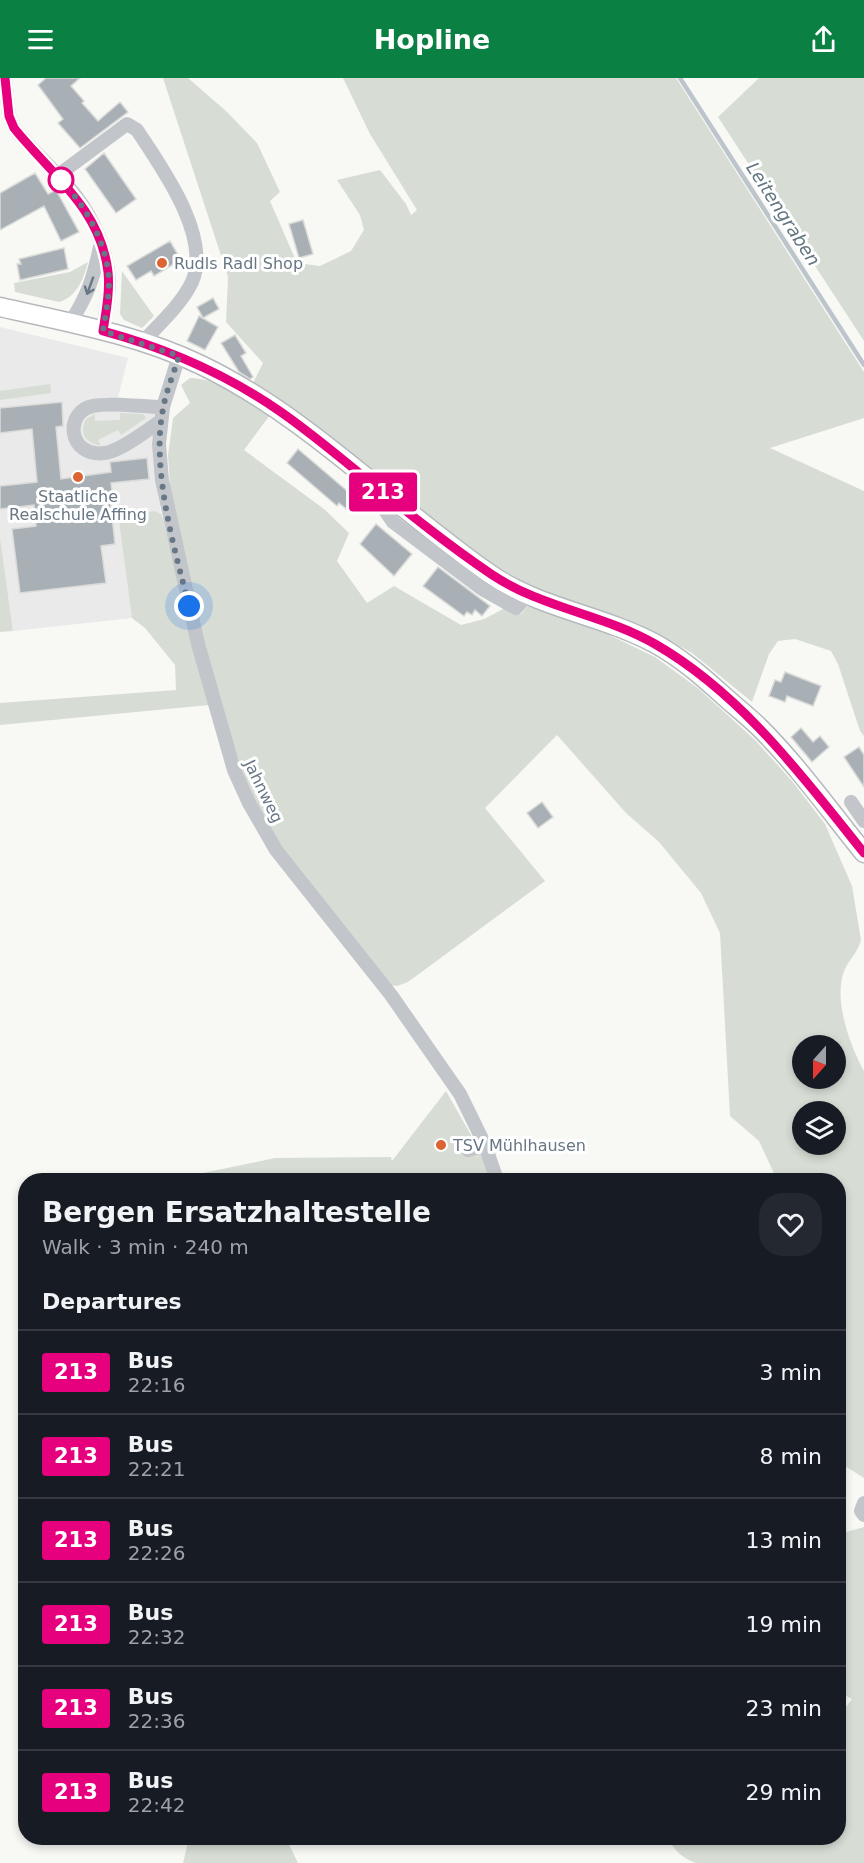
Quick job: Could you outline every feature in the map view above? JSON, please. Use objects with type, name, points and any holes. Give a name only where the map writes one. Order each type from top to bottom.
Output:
[{"type":"main road","points":[[0,307],[103,331],[142,343],[179,356],[234,382],[280,411],[490,574],[528,594],[646,639],[704,677],[761,729],[797,769],[864,853]]},
{"type":"street","points":[[5,78],[3,93],[14,128],[76,196],[87,213],[100,245],[108,270],[109,283],[103,331]]},
{"type":"street","points":[[57,176],[127,124],[137,130],[179,196],[198,255],[196,268],[192,283],[180,300],[142,343]]},
{"type":"street","points":[[70,323],[85,300],[93,280],[100,245]]},
{"type":"street","name":"Jahnweg","points":[[179,356],[162,414],[159,444],[162,480],[179,567],[198,644],[234,770],[249,803],[276,850],[391,995],[460,1094],[485,1145],[494,1173]]},
{"type":"street","points":[[92,406],[162,414],[125,451],[86,452],[79,447],[73,431],[78,415],[92,406]]},
{"type":"street","points":[[851,802],[864,821]]},
{"type":"street","points":[[468,1150],[485,1145]]},
{"type":"street","points":[[864,1503],[861,1511],[864,1515]]},
{"type":"shaded area","points":[[163,78],[188,78],[226,111],[257,143],[280,192],[270,201],[297,263],[320,266],[351,251],[364,230],[360,215],[337,180],[380,170],[406,204],[411,215],[417,210],[370,134],[343,78],[676,78],[864,372],[864,418],[770,448],[864,491],[864,736],[860,731],[838,664],[831,651],[795,639],[778,641],[769,654],[752,702],[692,653],[648,629],[531,587],[492,563],[309,421],[253,383],[263,363],[226,322],[228,277]]},
{"type":"shaded area","points":[[759,78],[864,78],[864,341],[718,117]]},
{"type":"shaded area","points":[[88,262],[79,286],[65,300],[59,302],[15,292],[14,283],[70,272]]},
{"type":"shaded area","points":[[122,271],[154,316],[142,328],[124,320],[120,314]]},
{"type":"shaded area","name":"Staatliche Realschule Affing","points":[[0,327],[128,358],[118,397],[140,400],[156,413],[152,443],[161,514],[155,511],[118,516],[132,618],[13,631],[0,537]]},
{"type":"shaded area","points":[[190,378],[222,386],[270,415],[244,450],[324,509],[349,533],[337,561],[367,603],[394,586],[461,625],[484,619],[505,608],[521,614],[527,606],[607,634],[655,657],[699,689],[755,740],[792,781],[825,824],[852,886],[861,940],[845,969],[841,993],[848,1035],[864,1071],[864,1478],[846,1467],[846,1173],[774,1173],[759,1141],[730,1116],[720,933],[701,893],[659,842],[626,813],[557,735],[485,808],[545,881],[408,982],[397,986],[388,985],[280,845],[248,792],[194,618],[172,514],[168,455],[173,418],[190,403],[181,385]]},
{"type":"shaded area","points":[[50,384],[51,393],[0,400],[0,391]]},
{"type":"shaded area","points":[[120,413],[143,414],[146,418],[121,435],[118,430],[98,440],[101,446],[87,440],[83,433],[86,419],[95,414],[95,421],[120,420]]},
{"type":"shaded area","points":[[155,511],[161,514],[163,519],[209,705],[0,725],[0,703],[176,690],[175,665],[145,628],[132,618],[118,515]]},
{"type":"shaded area","points":[[0,537],[13,631],[0,632]]},
{"type":"shaded area","name":"TSV Mühlhausen","points":[[446,1091],[483,1156],[488,1173],[203,1173],[275,1158],[391,1157],[392,1161]]},
{"type":"shaded area","points":[[864,1527],[864,1863],[696,1863],[687,1859],[673,1845],[846,1845],[846,1707],[852,1699],[846,1696],[846,1532]]},
{"type":"shaded area","points":[[187,1845],[289,1845],[298,1863],[183,1863]]},
{"type":"building","points":[[46,78],[80,78],[71,86],[98,121],[120,102],[128,112],[80,148],[58,123],[63,119],[38,85]]},
{"type":"building","points":[[104,153],[136,199],[116,213],[85,169]]},
{"type":"building","points":[[35,173],[48,194],[56,190],[79,232],[61,241],[44,206],[0,230],[0,193]]},
{"type":"building","points":[[303,220],[313,254],[299,258],[289,224]]},
{"type":"building","points":[[170,241],[181,260],[154,276],[151,271],[136,280],[127,266]]},
{"type":"building","points":[[64,248],[68,269],[20,280],[17,264],[21,264],[19,259]]},
{"type":"building","points":[[213,298],[219,309],[203,318],[197,307]]},
{"type":"building","points":[[199,316],[218,327],[205,350],[187,341]]},
{"type":"building","points":[[235,335],[246,353],[241,356],[253,377],[250,379],[239,372],[221,343]]},
{"type":"building","points":[[62,402],[63,426],[56,427],[61,479],[111,472],[110,462],[147,458],[149,479],[111,483],[113,497],[110,497],[115,544],[101,546],[106,583],[20,593],[12,529],[36,526],[34,505],[0,509],[0,486],[37,482],[32,429],[0,433],[0,408]]},
{"type":"building","points":[[298,449],[359,501],[350,512],[339,503],[337,506],[287,463]]},
{"type":"building","points":[[376,524],[412,554],[394,576],[360,544]]},
{"type":"building","points":[[438,567],[490,606],[482,616],[475,610],[472,615],[467,612],[464,616],[423,586]]},
{"type":"building","points":[[785,672],[821,686],[813,706],[787,696],[785,702],[769,696],[775,680],[781,682]]},
{"type":"building","points":[[801,728],[813,742],[820,736],[829,747],[812,762],[791,737]]},
{"type":"building","points":[[859,747],[864,755],[864,787],[844,757]]},
{"type":"building","points":[[542,802],[553,817],[538,828],[527,813]]},
{"type":"waterway","name":"Leitengraben","points":[[680,78],[864,365]]},
{"type":"bus line","name":"213","points":[[5,78],[9,116],[14,128],[76,196],[87,213],[99,240],[108,270],[109,283],[103,331],[200,364],[234,382],[280,411],[506,584],[629,631],[680,660],[704,677],[761,729],[797,769],[864,853]]},
{"type":"place","name":"Rudls Radl Shop","points":[[162,263]]},
{"type":"place","name":"Staatliche Realschule Affing","points":[[78,477]]},
{"type":"place","name":"TSV Mühlhausen","points":[[441,1145]]},
{"type":"route","points":[[61,180],[76,196],[87,213],[99,240],[108,270],[109,283],[103,331],[179,356],[163,407],[159,444],[162,480],[189,606]]}]
